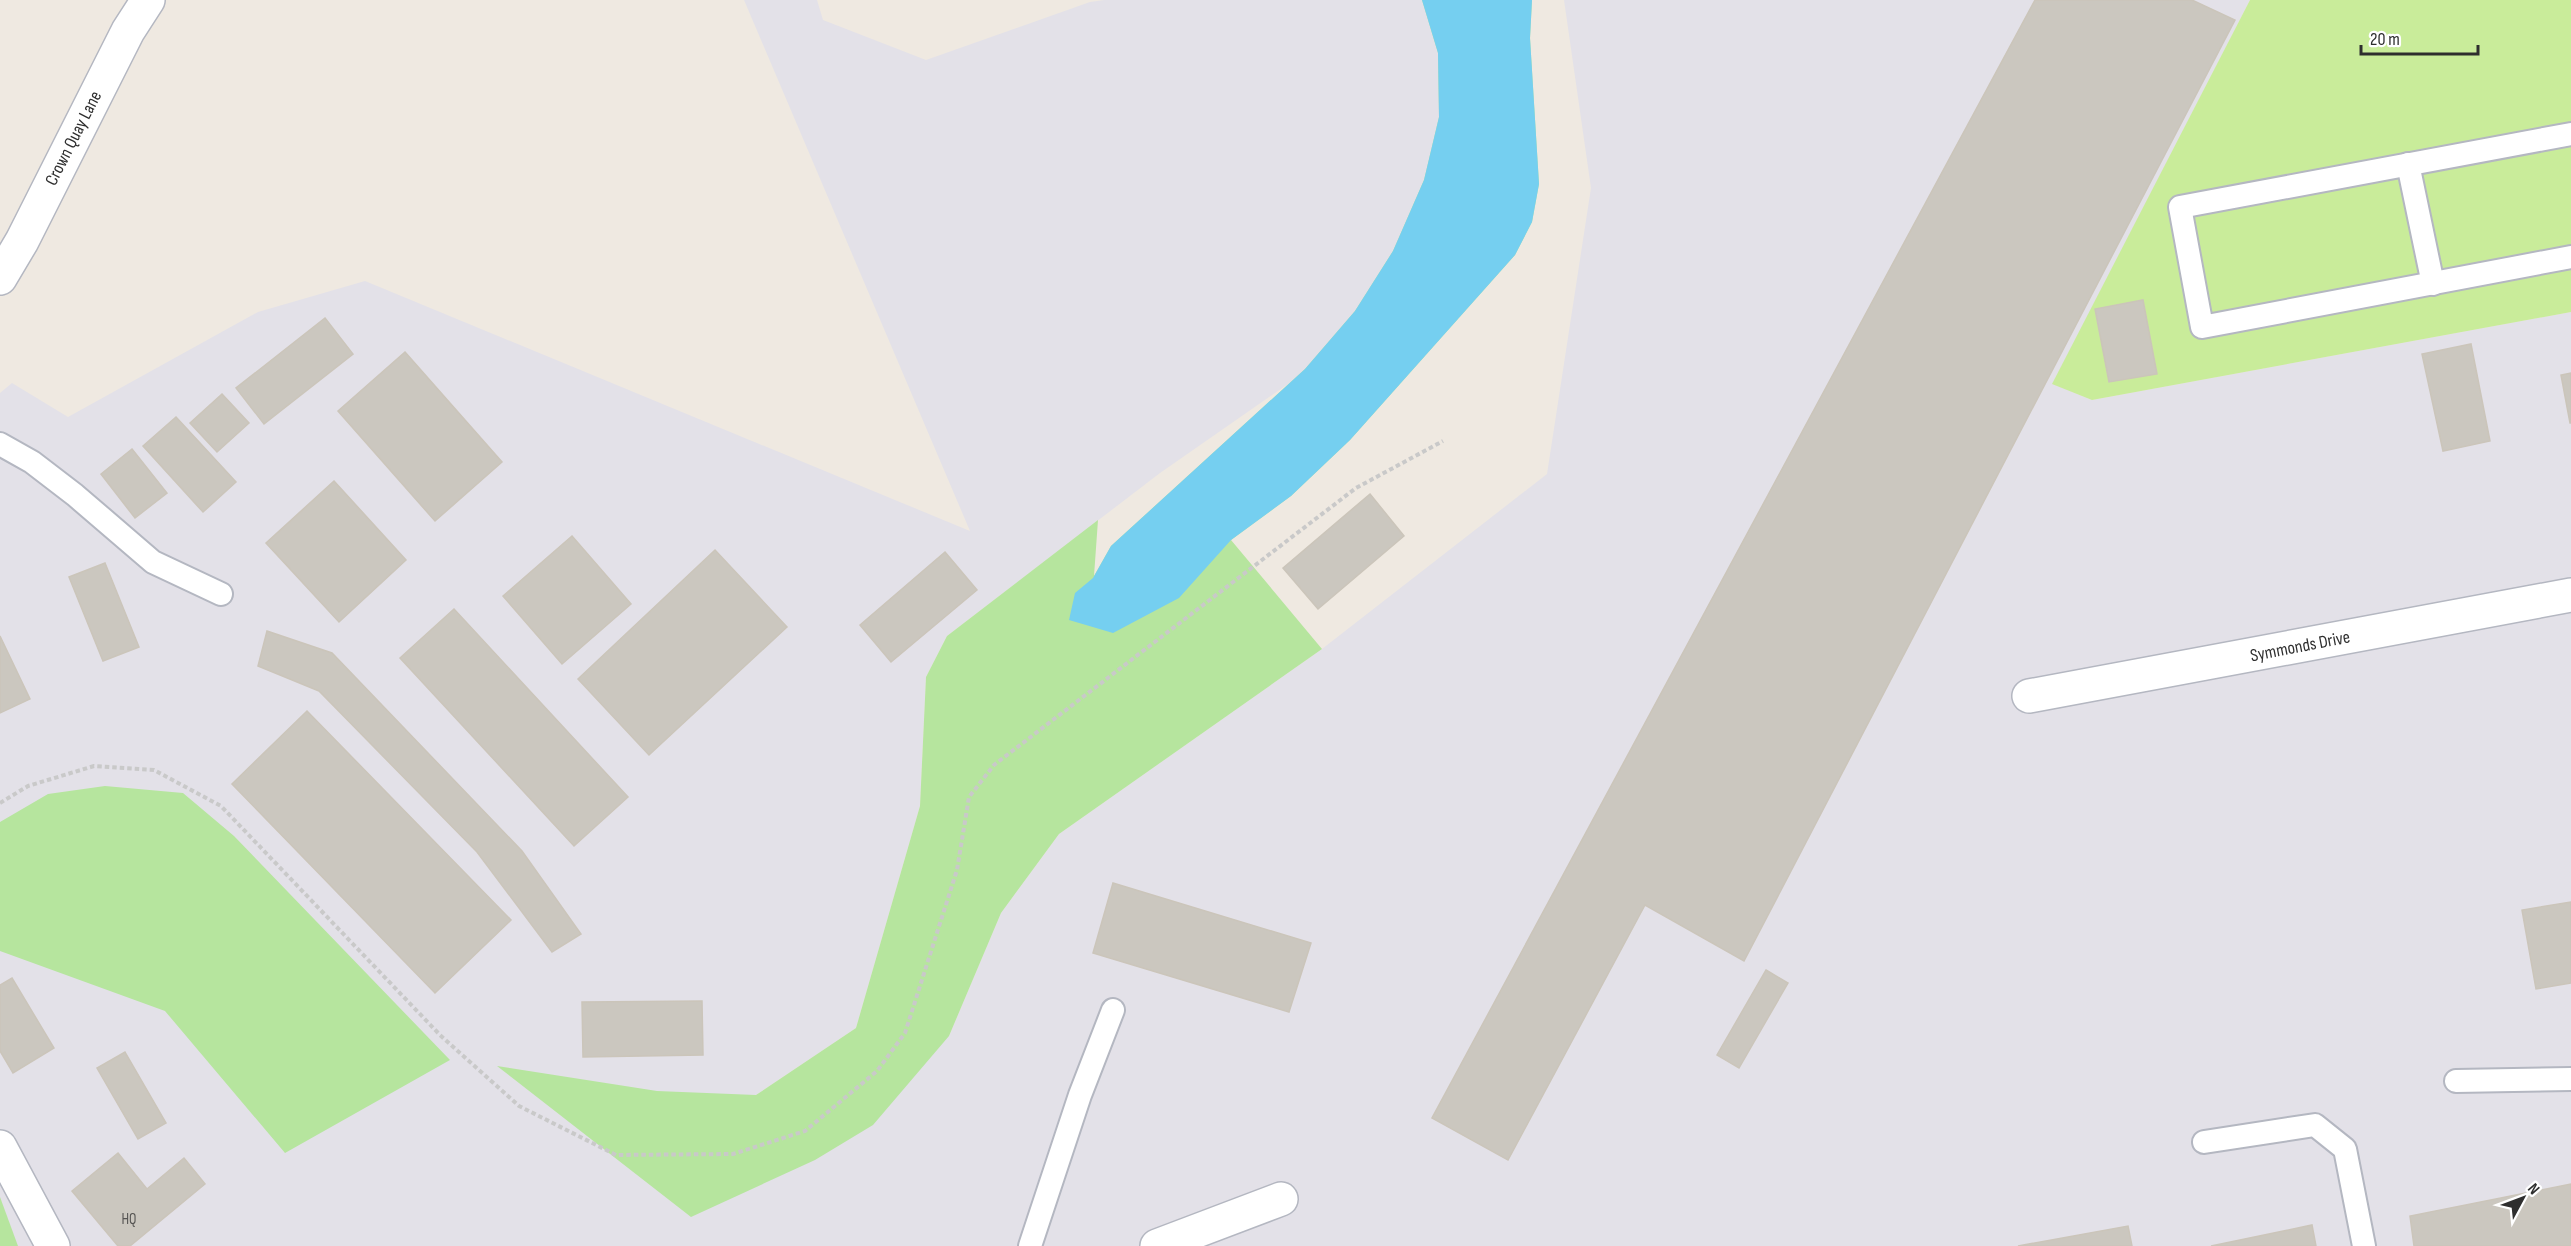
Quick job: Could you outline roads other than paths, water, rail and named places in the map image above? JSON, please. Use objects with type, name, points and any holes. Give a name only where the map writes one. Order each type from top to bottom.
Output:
[{"type":"street","name":"Crown Quay Lane","points":[[0,278],[22,241],[128,32],[148,0]]},
{"type":"street","name":"Symmonds Drive","points":[[2029,696],[2571,595]]},
{"type":"street","points":[[0,1148],[53,1246]]},
{"type":"street","points":[[1157,1246],[1281,1199]]},
{"type":"lane","points":[[2571,134],[2180,207],[2202,327],[2571,257]]},
{"type":"lane","points":[[2408,164],[2433,284]]},
{"type":"lane","points":[[0,444],[32,462],[66,488],[153,562],[221,594]]},
{"type":"lane","points":[[1030,1246],[1080,1095],[1113,1010]]},
{"type":"lane","points":[[2456,1081],[2571,1079]]},
{"type":"lane","points":[[2204,1142],[2315,1125],[2345,1149],[2364,1246]]},
{"type":"water","points":[[1422,0],[1532,0],[1530,38],[1539,184],[1532,222],[1515,255],[1350,440],[1291,496],[1231,540],[1179,598],[1113,633],[1069,620],[1075,593],[1093,578],[1111,546],[1305,369],[1355,311],[1393,251],[1424,180],[1439,117],[1438,53]]}]
